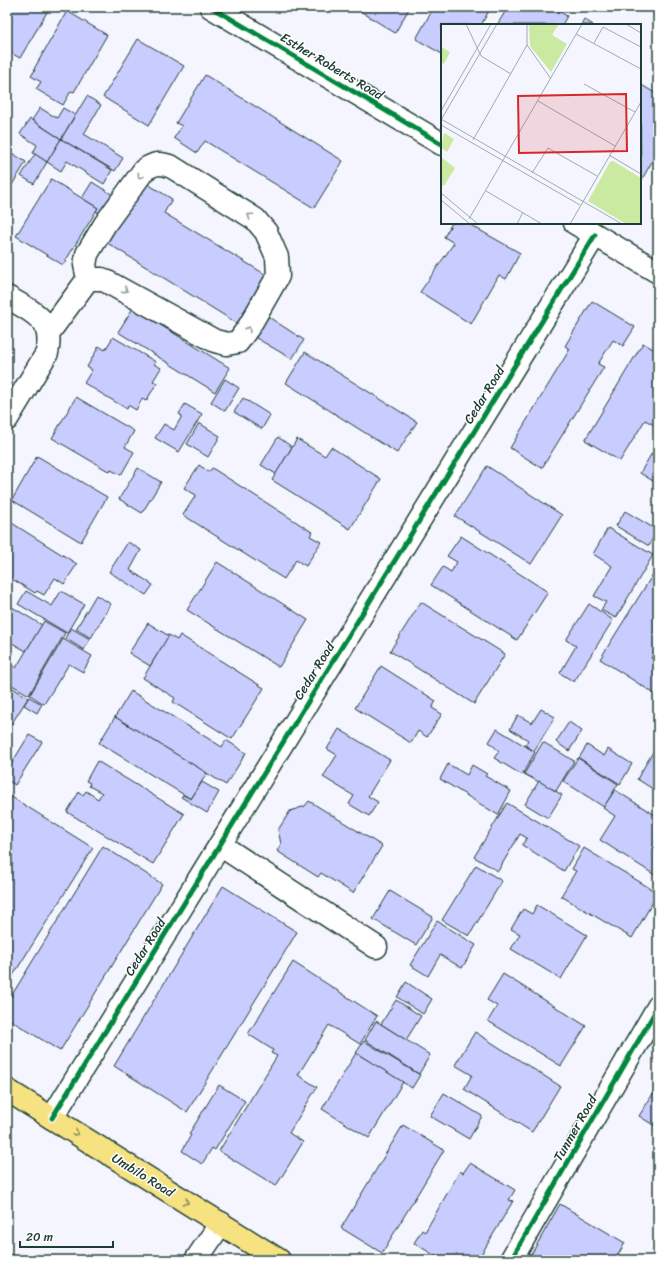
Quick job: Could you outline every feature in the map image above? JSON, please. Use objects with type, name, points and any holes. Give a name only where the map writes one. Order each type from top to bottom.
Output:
[{"type":"main road","name":"Umbilo Road","points":[[7,1090],[279,1260]]},
{"type":"street","name":"Esther Roberts Road","points":[[211,7],[441,143]]},
{"type":"street","points":[[49,332],[88,279],[86,265],[87,254],[105,224],[144,170],[153,164],[162,162],[172,167],[255,219],[266,232],[277,257],[278,276],[254,319],[238,342],[227,344],[215,341],[102,279],[88,279]]},
{"type":"street","points":[[577,224],[658,272]]},
{"type":"street","name":"Cedar Road","points":[[52,1118],[596,235]]},
{"type":"street","points":[[7,296],[38,315],[49,332],[50,341],[47,353],[7,419]]},
{"type":"street","points":[[220,845],[376,947]]},
{"type":"street","name":"Tunmer Road","points":[[511,1260],[658,1007]]},
{"type":"street","points":[[196,1260],[220,1223]]},
{"type":"building","points":[[7,7],[50,7],[20,58],[7,51]]},
{"type":"building","points":[[354,7],[410,7],[395,33]]},
{"type":"building","points":[[434,7],[491,7],[482,24],[441,24],[441,53],[416,39]]},
{"type":"building","points":[[508,7],[552,7],[567,16],[563,24],[498,24]]},
{"type":"building","points":[[67,11],[107,35],[74,92],[71,91],[63,105],[36,89],[41,82],[31,76]]},
{"type":"building","points":[[584,19],[592,24],[582,24]]},
{"type":"building","points":[[138,39],[184,66],[149,125],[103,97]]},
{"type":"building","points":[[205,75],[343,161],[314,208],[205,141],[197,153],[174,138],[182,126],[176,123]]},
{"type":"building","points":[[641,85],[658,95],[658,151],[641,181]]},
{"type":"building","points":[[87,96],[101,105],[84,134],[123,158],[115,171],[61,139]]},
{"type":"building","points":[[40,108],[57,118],[63,108],[75,115],[61,139],[32,120]]},
{"type":"building","points":[[30,119],[61,139],[47,162],[33,153],[37,145],[20,134]]},
{"type":"building","points":[[61,139],[112,170],[104,184],[67,161],[61,171],[47,162]]},
{"type":"building","points":[[7,150],[26,162],[7,193]]},
{"type":"building","points":[[35,154],[47,162],[34,184],[21,176]]},
{"type":"building","points":[[51,179],[98,208],[63,265],[16,236]]},
{"type":"building","points":[[92,182],[113,195],[101,214],[96,211],[98,208],[82,198]]},
{"type":"building","points":[[146,183],[172,199],[164,213],[273,279],[243,327],[104,241]]},
{"type":"building","points":[[451,224],[469,224],[520,253],[506,279],[499,275],[471,324],[420,292],[454,243],[444,237]]},
{"type":"building","points":[[592,301],[635,327],[623,346],[613,340],[598,364],[604,367],[542,468],[510,448],[570,349],[565,346]]},
{"type":"building","points":[[133,308],[230,368],[215,392],[118,332]]},
{"type":"building","points":[[264,314],[304,340],[292,359],[251,335]]},
{"type":"building","points":[[113,337],[156,362],[154,364],[161,368],[153,381],[157,383],[146,401],[142,399],[136,410],[128,405],[127,409],[84,383],[92,370],[87,367],[99,346],[105,350]]},
{"type":"building","points":[[643,343],[658,352],[658,427],[645,420],[620,461],[585,440]]},
{"type":"building","points":[[305,352],[417,422],[397,453],[286,383]]},
{"type":"building","points":[[225,379],[239,388],[225,411],[211,402]]},
{"type":"building","points":[[76,397],[134,431],[125,447],[134,452],[121,475],[111,470],[110,472],[52,438]]},
{"type":"building","points":[[243,398],[270,415],[262,429],[234,412]]},
{"type":"building","points":[[185,404],[202,414],[179,452],[155,438],[164,424],[174,430],[182,416],[179,414]]},
{"type":"building","points":[[199,423],[220,436],[208,457],[187,444]]},
{"type":"building","points":[[278,437],[292,447],[276,474],[261,465]]},
{"type":"building","points":[[297,439],[325,456],[331,447],[381,479],[350,529],[272,480]]},
{"type":"building","points":[[658,443],[658,484],[640,473]]},
{"type":"building","points":[[37,456],[107,497],[81,542],[12,500]]},
{"type":"building","points":[[199,465],[209,472],[212,468],[312,532],[310,536],[321,542],[306,566],[296,560],[284,579],[183,515],[196,495],[184,488]]},
{"type":"building","points":[[487,466],[562,515],[531,564],[455,516]]},
{"type":"building","points":[[138,468],[161,482],[142,513],[119,499]]},
{"type":"building","points":[[625,511],[657,530],[649,546],[616,526]]},
{"type":"building","points":[[7,520],[77,564],[64,584],[55,578],[44,595],[37,591],[35,593],[7,576]]},
{"type":"building","points":[[608,528],[653,555],[616,618],[601,610],[606,602],[594,596],[612,566],[593,554]]},
{"type":"building","points":[[461,536],[548,592],[517,640],[431,585],[443,567],[451,572],[457,562],[447,556]]},
{"type":"building","points":[[128,542],[141,550],[130,570],[153,585],[146,595],[109,572]]},
{"type":"building","points":[[217,562],[308,620],[279,667],[187,610]]},
{"type":"building","points":[[655,571],[658,573],[658,647],[651,658],[658,663],[658,696],[600,659]]},
{"type":"building","points":[[26,591],[52,606],[61,591],[84,604],[67,633],[18,604]]},
{"type":"building","points":[[96,595],[111,604],[91,638],[76,629]]},
{"type":"building","points":[[421,602],[505,654],[474,704],[390,651]]},
{"type":"building","points":[[7,604],[42,625],[26,651],[7,640]]},
{"type":"building","points":[[589,604],[613,620],[574,682],[560,673],[576,646],[566,640]]},
{"type":"building","points":[[44,621],[65,633],[29,695],[7,682],[7,669],[10,664],[16,668]]},
{"type":"building","points":[[148,623],[169,636],[150,666],[129,653]]},
{"type":"building","points":[[71,628],[90,639],[84,650],[65,638]]},
{"type":"building","points":[[169,635],[177,640],[180,635],[264,688],[232,739],[173,702],[175,698],[143,678]]},
{"type":"building","points":[[63,639],[92,656],[83,672],[69,664],[44,704],[30,695]]},
{"type":"building","points":[[381,666],[436,701],[432,708],[442,714],[427,737],[418,731],[411,743],[355,708]]},
{"type":"building","points":[[7,684],[28,698],[7,731]]},
{"type":"building","points":[[131,691],[222,747],[226,740],[246,753],[226,785],[115,717]]},
{"type":"building","points":[[29,697],[42,704],[37,713],[24,705]]},
{"type":"building","points":[[541,709],[555,717],[534,751],[525,745],[528,740],[510,729],[518,715],[532,723]]},
{"type":"building","points":[[115,717],[207,773],[191,799],[99,743]]},
{"type":"building","points":[[569,722],[582,731],[569,751],[556,742]]},
{"type":"building","points":[[339,729],[390,760],[368,796],[378,802],[369,816],[349,804],[354,796],[323,777],[337,755],[327,749]]},
{"type":"building","points":[[497,729],[535,752],[522,775],[494,758],[499,751],[489,742]]},
{"type":"building","points":[[29,735],[42,742],[15,785],[7,780],[7,771]]},
{"type":"building","points":[[543,742],[574,761],[556,791],[524,774]]},
{"type":"building","points":[[587,745],[604,756],[608,749],[632,764],[620,784],[579,758]]},
{"type":"building","points":[[653,752],[658,755],[658,795],[655,793],[656,791],[637,779]]},
{"type":"building","points":[[578,758],[618,784],[604,807],[563,781]]},
{"type":"building","points":[[97,761],[184,814],[153,864],[67,812],[79,792],[83,795],[86,791],[98,799],[102,793],[89,786],[90,783],[86,781]]},
{"type":"building","points":[[448,764],[467,775],[472,765],[487,774],[485,776],[511,791],[498,815],[440,779]]},
{"type":"building","points":[[539,781],[562,795],[548,818],[525,804]]},
{"type":"building","points":[[202,782],[219,792],[207,813],[181,797],[183,795],[191,799]]},
{"type":"building","points":[[615,790],[658,817],[658,877],[600,840],[615,816],[603,808]]},
{"type":"building","points":[[7,794],[93,848],[7,985]]},
{"type":"building","points":[[309,801],[382,846],[353,893],[321,873],[318,877],[277,851],[281,844],[278,830],[290,811],[305,806]]},
{"type":"building","points":[[507,803],[579,846],[564,871],[522,845],[527,838],[520,834],[498,871],[474,857]]},
{"type":"building","points":[[103,846],[162,884],[60,1051],[7,1018],[7,1003]]},
{"type":"building","points":[[584,848],[658,893],[632,938],[561,896],[576,871],[572,869]]},
{"type":"building","points":[[476,865],[502,881],[469,936],[442,920]]},
{"type":"building","points":[[223,886],[297,932],[187,1112],[114,1066]]},
{"type":"building","points":[[390,891],[433,917],[416,945],[373,919]]},
{"type":"building","points":[[537,905],[587,935],[561,979],[511,949],[520,934],[511,929],[523,909],[532,914]]},
{"type":"building","points":[[437,921],[476,945],[462,968],[440,955],[428,976],[410,965]]},
{"type":"building","points":[[293,962],[377,1016],[360,1044],[329,1025],[298,1075],[317,1087],[289,1133],[303,1142],[276,1186],[219,1151],[277,1056],[271,1053],[273,1050],[248,1034]]},
{"type":"building","points":[[503,974],[586,1026],[561,1066],[488,1021],[497,1006],[487,1000]]},
{"type":"building","points":[[406,982],[432,999],[423,1014],[397,997]]},
{"type":"building","points":[[396,1000],[421,1016],[406,1040],[381,1024]]},
{"type":"building","points":[[376,1021],[430,1055],[419,1074],[365,1040]]},
{"type":"building","points":[[475,1032],[560,1086],[532,1132],[464,1089],[472,1075],[455,1065]]},
{"type":"building","points":[[364,1041],[420,1075],[412,1088],[356,1053]]},
{"type":"building","points":[[356,1053],[403,1082],[369,1138],[322,1109]]},
{"type":"building","points":[[219,1085],[245,1101],[215,1150],[212,1148],[202,1164],[182,1151],[191,1135],[189,1134]]},
{"type":"building","points":[[658,1086],[658,1128],[639,1116]]},
{"type":"building","points":[[444,1093],[482,1116],[469,1139],[430,1116]]},
{"type":"building","points":[[403,1125],[444,1150],[382,1253],[341,1228]]},
{"type":"building","points":[[470,1163],[515,1190],[509,1200],[513,1201],[478,1260],[442,1260],[414,1243],[422,1230],[425,1232],[460,1171],[463,1173]]},
{"type":"building","points":[[560,1204],[625,1243],[615,1260],[528,1260]]},
{"type":"building","points":[[7,1252],[20,1260],[7,1260]]},
{"type":"cycle path","points":[[211,7],[441,143]]},
{"type":"cycle path","points":[[52,1118],[595,235]]},
{"type":"cycle path","points":[[511,1260],[658,1007]]}]
